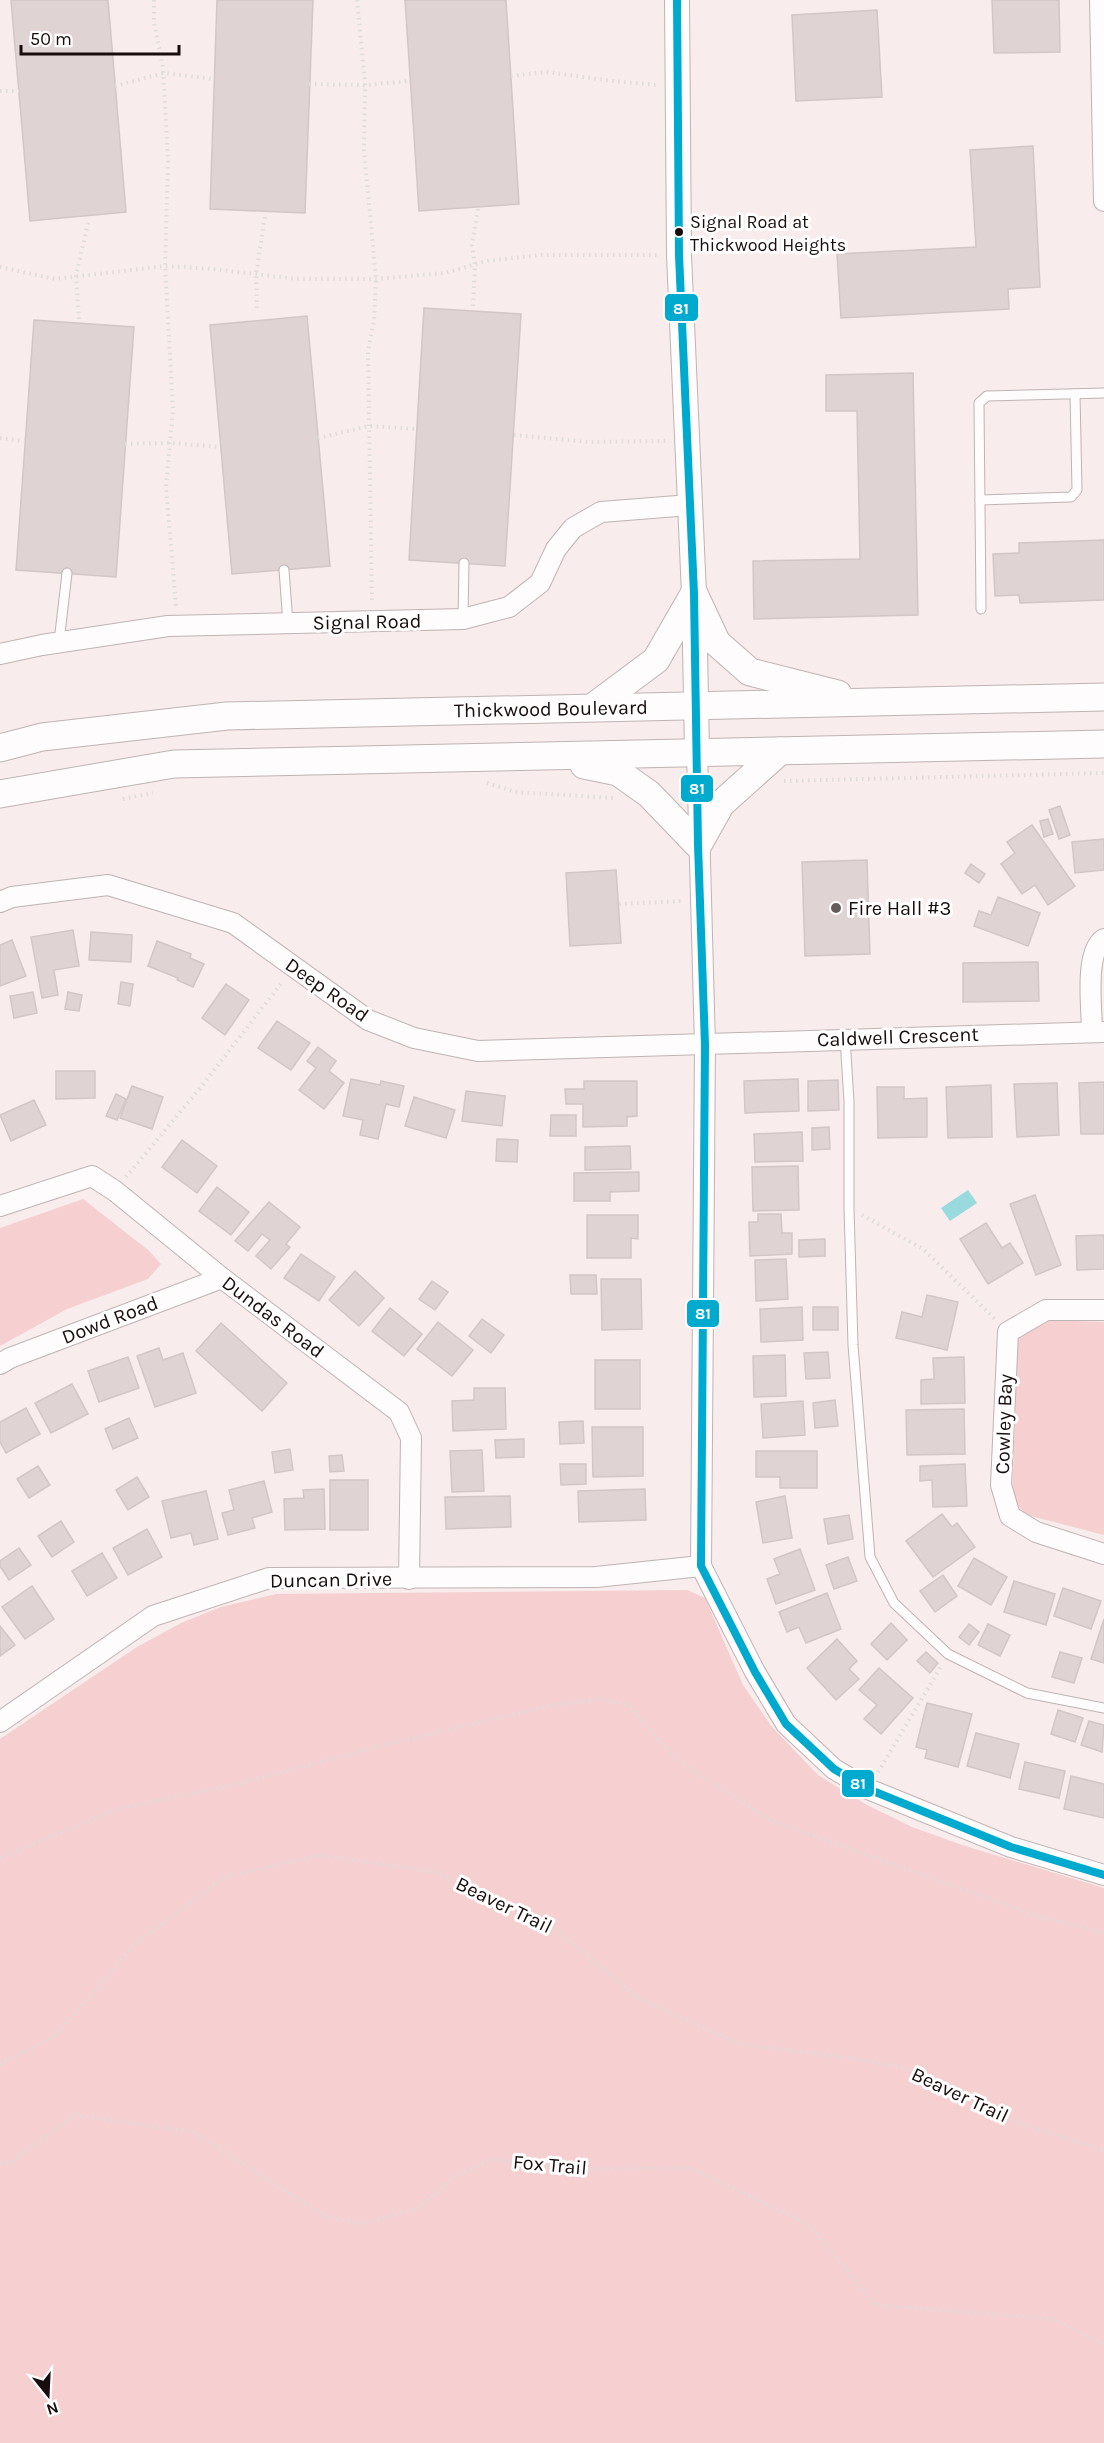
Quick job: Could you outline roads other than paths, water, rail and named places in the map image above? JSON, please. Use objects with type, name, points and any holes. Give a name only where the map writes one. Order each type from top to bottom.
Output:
[{"type":"main road","points":[[694,594],[717,643],[750,672],[869,702]]},
{"type":"main road","points":[[593,707],[656,660],[694,594]]},
{"type":"main road","name":"Thickwood Boulevard","points":[[0,748],[42,737],[227,716],[1104,697]]},
{"type":"main road","points":[[0,794],[174,764],[1104,744]]},
{"type":"main road","points":[[546,756],[618,772],[649,794],[698,845],[721,804],[780,751]]},
{"type":"street","points":[[677,0],[679,255],[694,594],[698,845],[705,1045],[701,1566],[755,1672],[786,1724],[834,1769],[868,1789],[1011,1847],[1104,1875]]},
{"type":"street","points":[[1100,0],[1104,201]]},
{"type":"street","name":"Signal Road","points":[[0,654],[59,642],[177,626],[463,620],[509,607],[540,583],[556,549],[573,528],[601,512],[690,505]]},
{"type":"street","name":"Deep Road","points":[[0,902],[12,897],[108,885],[233,923],[368,1020],[414,1038],[478,1050],[705,1045]]},
{"type":"street","name":"Caldwell Crescent","points":[[705,1045],[845,1038],[1098,1032],[1091,960],[1099,942],[1104,939]]},
{"type":"street","name":"Dundas Road","points":[[0,1206],[92,1176],[399,1412],[411,1438],[409,1579]]},
{"type":"street","name":"Dowd Road","points":[[0,1364],[10,1358],[222,1278]]},
{"type":"street","name":"Cowley Bay","points":[[1104,1310],[1046,1310],[1008,1332],[1001,1485],[1010,1516],[1036,1532],[1104,1554]]},
{"type":"street","name":"Duncan Drive","points":[[0,1722],[153,1616],[269,1578],[596,1577],[701,1566]]},
{"type":"lane","points":[[981,609],[979,403],[987,396],[1104,393]]},
{"type":"lane","points":[[980,500],[1071,497],[1077,490],[1075,394]]},
{"type":"lane","points":[[463,620],[464,563]]},
{"type":"lane","points":[[284,570],[288,623]]},
{"type":"lane","points":[[59,642],[67,573]]},
{"type":"lane","points":[[845,1038],[849,1101],[853,1345],[870,1557],[894,1603],[948,1654],[1027,1692],[1104,1708]]},
{"type":"water","points":[[968,1190],[977,1203],[950,1221],[941,1208]]},
{"type":"place","name":"Signal Road at Thickwood Heights","points":[[679,232]]},
{"type":"place","name":"Fire Hall #3","points":[[836,908]]}]
